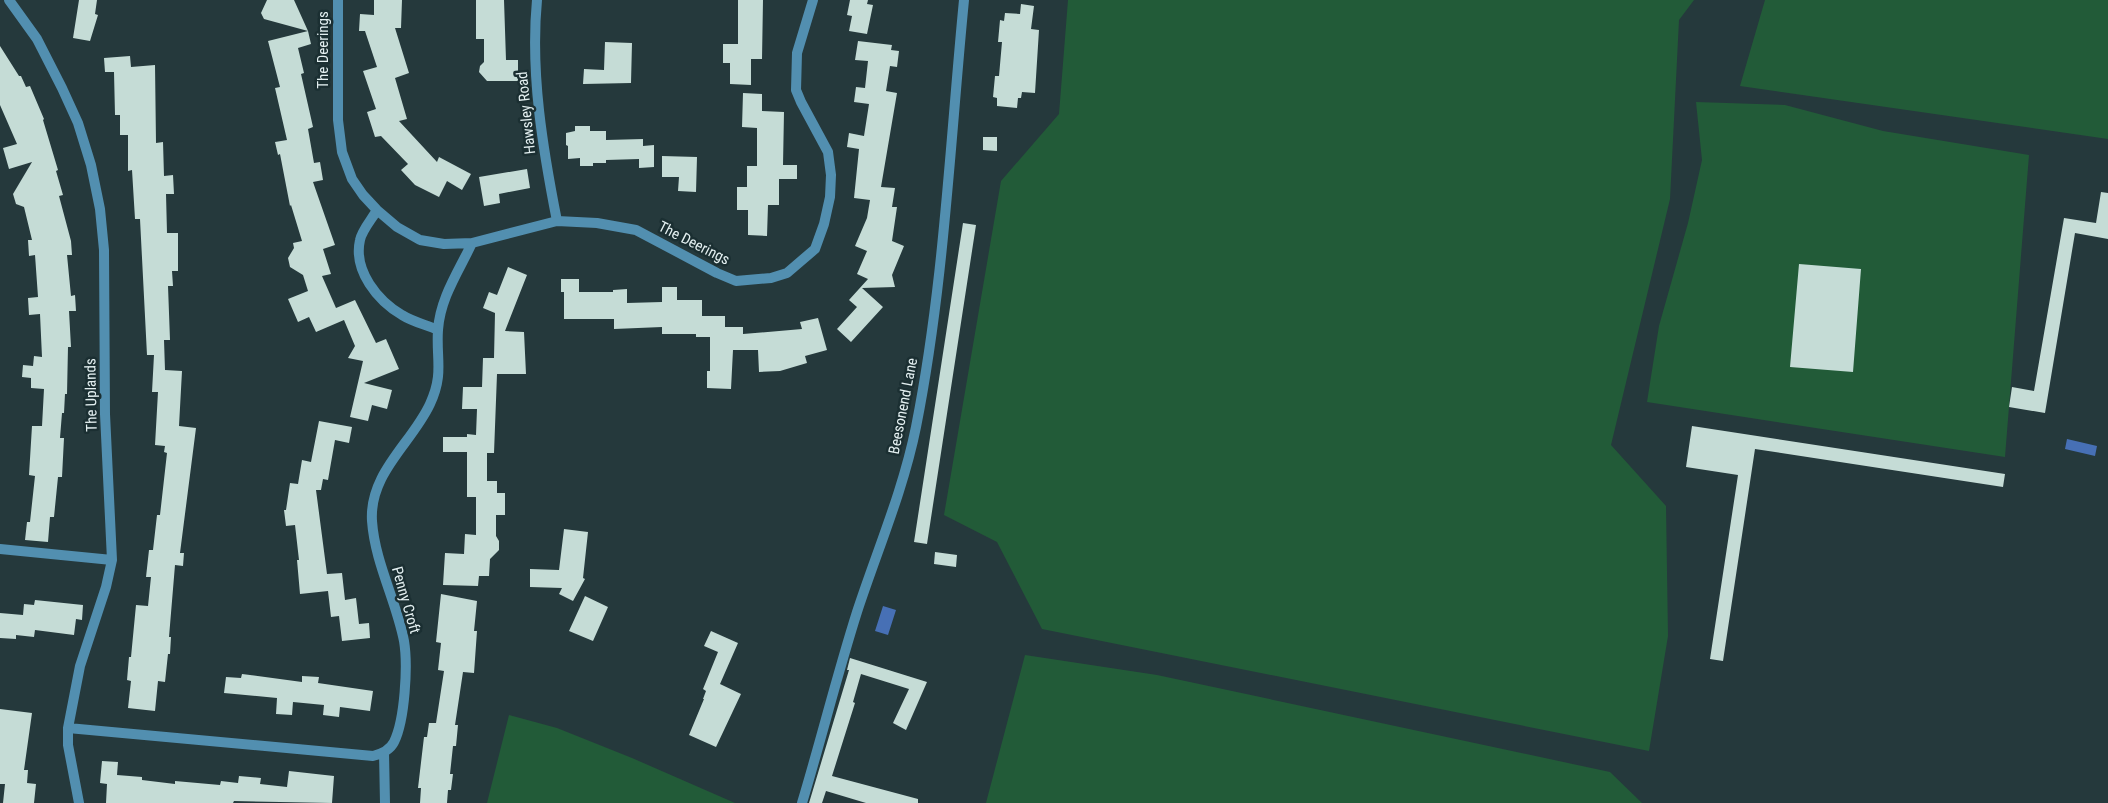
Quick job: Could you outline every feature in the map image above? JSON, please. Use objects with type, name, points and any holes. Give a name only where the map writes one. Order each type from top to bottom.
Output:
[{"type":"street","name":"The Deerings","points":[[338,0],[338,120],[342,152],[352,179],[377,210],[397,227],[420,240],[444,244],[472,243],[557,222],[597,223],[636,230],[717,273],[736,281],[771,278],[787,273],[816,249],[830,197],[831,175],[828,152],[800,102],[796,90],[797,53],[813,0]]},
{"type":"street","name":"Hawsley Road","points":[[537,0],[536,75],[546,156],[557,222]]},
{"type":"street","name":"Beesonend Lane","points":[[802,803],[857,613],[904,476],[916,428],[932,333],[947,205],[964,0]]},
{"type":"street","name":"The Uplands","points":[[13,1],[37,39],[78,123],[91,165],[100,209],[104,250],[105,414],[112,560],[106,587],[80,666],[68,728],[68,745],[79,803]]},
{"type":"street","points":[[377,210],[360,240],[360,261],[367,280],[382,300],[403,316],[438,330],[450,284],[472,243]]},
{"type":"street","name":"Penny Croft","points":[[384,752],[394,742],[402,711],[405,693],[404,642],[378,555],[372,519],[382,476],[419,425],[438,384],[440,366],[438,330]]},
{"type":"street","points":[[0,549],[112,560]]},
{"type":"street","points":[[68,728],[373,756],[384,752],[385,803]]},
{"type":"green space","points":[[1068,0],[1694,0],[1679,20],[1670,199],[1611,445],[1666,506],[1668,636],[1649,751],[1042,629],[997,542],[944,515],[1001,181],[1059,114]]},
{"type":"green space","points":[[1765,0],[2108,0],[2108,139],[1740,86]]},
{"type":"green space","points":[[1696,102],[1785,105],[1883,131],[2029,155],[2005,457],[1647,402],[1659,326],[1688,223],[1702,160]]},
{"type":"green space","points":[[1025,655],[1157,675],[1610,772],[1642,803],[986,803]]},
{"type":"green space","points":[[509,715],[557,728],[735,803],[487,803]]},
{"type":"water","points":[[2067,439],[2097,446],[2095,456],[2065,449]]},
{"type":"water","points":[[883,606],[896,610],[888,635],[875,631]]},
{"type":"building","points":[[79,0],[97,0],[95,14],[98,15],[90,41],[73,38]]},
{"type":"building","points":[[267,0],[294,0],[308,31],[264,19],[261,13]]},
{"type":"building","points":[[374,0],[402,0],[401,28],[395,28],[409,73],[395,78],[407,119],[399,121],[437,162],[439,157],[471,174],[462,190],[447,181],[439,197],[415,185],[401,170],[408,164],[381,136],[375,137],[367,112],[376,109],[363,71],[377,67],[365,31],[359,31],[360,14],[374,15]]},
{"type":"building","points":[[476,0],[504,0],[506,60],[518,60],[518,81],[487,81],[479,72],[480,66],[484,62],[484,39],[476,39]]},
{"type":"building","points":[[738,0],[763,0],[762,59],[751,59],[751,85],[730,84],[730,63],[723,63],[723,44],[738,44]]},
{"type":"building","points":[[850,0],[868,0],[867,4],[873,5],[867,34],[849,31],[852,16],[847,15]]},
{"type":"building","points":[[1021,4],[1034,6],[1031,29],[1039,30],[1035,93],[1022,92],[1021,98],[1018,98],[1017,108],[997,106],[997,98],[993,97],[995,76],[999,76],[1002,42],[998,42],[1000,20],[1004,21],[1005,13],[1020,14]]},
{"type":"building","points":[[308,31],[311,44],[298,48],[304,73],[301,74],[313,127],[308,129],[314,163],[320,162],[323,180],[313,182],[335,245],[323,249],[331,274],[322,276],[336,308],[355,300],[376,343],[386,339],[399,369],[364,383],[392,390],[387,409],[372,405],[368,421],[350,417],[363,361],[348,358],[355,346],[344,320],[316,332],[309,317],[298,322],[288,299],[308,291],[303,275],[290,267],[288,258],[294,248],[293,243],[302,241],[290,206],[280,154],[278,155],[275,142],[287,140],[275,88],[280,87],[268,41]]},
{"type":"building","points":[[858,41],[892,45],[891,50],[899,51],[897,67],[890,66],[886,91],[897,93],[881,187],[895,188],[892,207],[897,207],[892,241],[904,246],[892,275],[895,287],[862,288],[883,307],[851,342],[837,329],[857,307],[849,300],[868,279],[857,274],[867,251],[855,246],[867,218],[870,200],[854,198],[859,149],[847,147],[849,133],[864,136],[869,104],[854,102],[856,87],[865,88],[868,61],[855,60]]},
{"type":"building","points":[[605,42],[632,43],[631,83],[583,84],[584,69],[604,70]]},
{"type":"building","points":[[0,46],[19,76],[21,76],[26,87],[30,86],[44,119],[58,170],[56,171],[63,195],[59,196],[71,241],[72,255],[67,255],[71,296],[75,295],[76,311],[69,311],[71,347],[68,347],[67,394],[65,394],[60,438],[64,438],[62,477],[58,477],[54,517],[50,517],[48,542],[25,540],[27,522],[30,522],[35,476],[29,475],[32,426],[42,426],[44,389],[31,388],[31,378],[22,377],[23,365],[33,366],[34,356],[42,357],[40,314],[29,315],[28,298],[38,297],[35,255],[29,256],[28,240],[32,240],[24,207],[16,204],[13,194],[32,162],[9,169],[3,148],[17,144],[0,105]]},
{"type":"building","points":[[130,56],[131,67],[155,65],[156,143],[163,142],[164,176],[173,175],[174,194],[166,194],[167,233],[178,233],[178,271],[172,271],[173,286],[168,286],[170,340],[164,340],[165,370],[182,371],[179,426],[196,428],[180,553],[184,553],[183,566],[175,565],[169,637],[171,637],[170,654],[168,654],[165,682],[158,681],[155,711],[128,708],[131,681],[127,680],[136,605],[148,606],[151,577],[146,577],[149,550],[153,550],[157,515],[160,515],[167,453],[164,452],[165,446],[155,445],[158,392],[152,392],[154,355],[147,355],[140,219],[135,219],[132,170],[128,171],[128,135],[120,135],[120,115],[115,115],[114,72],[105,72],[104,58]]},
{"type":"building","points":[[743,93],[762,94],[762,111],[784,112],[783,165],[797,165],[797,179],[779,179],[779,205],[768,205],[767,236],[748,235],[748,210],[737,210],[737,187],[747,187],[747,166],[757,166],[757,128],[742,127]]},
{"type":"building","points":[[575,126],[590,126],[590,131],[606,131],[606,140],[643,139],[643,146],[654,145],[654,167],[639,168],[639,159],[606,160],[606,163],[593,163],[593,166],[580,166],[580,158],[568,159],[568,146],[566,145],[566,133],[575,131]]},
{"type":"building","points":[[983,137],[997,137],[997,151],[983,150]]},
{"type":"building","points":[[662,156],[697,157],[696,192],[678,191],[679,177],[662,177]]},
{"type":"building","points":[[527,169],[530,188],[499,194],[500,203],[484,206],[479,177]]},
{"type":"building","points":[[2101,192],[2108,193],[2108,239],[2075,233],[2045,413],[2009,407],[2012,387],[2034,391],[2064,218],[2096,223]]},
{"type":"building","points":[[963,223],[976,225],[927,544],[914,542]]},
{"type":"building","points":[[1799,264],[1861,269],[1853,372],[1790,367]]},
{"type":"building","points":[[508,267],[527,275],[505,331],[524,332],[526,374],[497,374],[494,453],[487,453],[487,481],[497,481],[497,493],[505,493],[505,515],[496,515],[496,536],[499,541],[499,550],[490,559],[489,576],[479,576],[478,586],[443,585],[445,553],[464,554],[465,534],[476,535],[476,497],[467,497],[467,452],[443,452],[443,437],[467,437],[467,434],[476,435],[477,409],[462,409],[463,387],[482,387],[483,358],[494,358],[495,313],[483,308],[489,292],[497,295]]},
{"type":"building","points":[[561,279],[579,279],[579,292],[613,292],[613,290],[627,289],[627,303],[662,302],[662,287],[677,287],[677,300],[702,300],[702,316],[725,316],[725,327],[743,327],[743,334],[802,329],[800,322],[818,318],[827,350],[805,356],[807,363],[780,371],[759,372],[758,350],[733,350],[731,389],[707,388],[707,371],[710,371],[710,337],[696,337],[696,334],[662,334],[662,327],[614,329],[614,319],[564,319],[564,292],[561,292]]},
{"type":"building","points":[[319,421],[352,427],[349,443],[335,440],[328,480],[323,479],[321,490],[316,490],[327,574],[342,573],[345,600],[356,598],[359,624],[369,623],[370,638],[342,641],[339,616],[331,617],[328,591],[300,594],[295,525],[286,526],[284,510],[286,510],[290,483],[298,484],[302,460],[311,462]]},
{"type":"building","points":[[1692,426],[2005,474],[2003,487],[1755,449],[1723,661],[1710,659],[1738,475],[1686,467]]},
{"type":"building","points":[[564,529],[588,532],[583,578],[585,579],[573,601],[559,594],[562,588],[530,587],[530,569],[559,570]]},
{"type":"building","points":[[935,552],[957,555],[956,567],[934,564]]},
{"type":"building","points":[[441,594],[477,601],[474,631],[477,631],[474,673],[463,672],[455,725],[458,725],[456,746],[453,746],[450,774],[453,774],[451,790],[448,790],[447,803],[420,803],[421,788],[418,788],[424,737],[427,737],[429,723],[436,723],[444,671],[438,670],[441,643],[436,642]]},
{"type":"building","points":[[585,596],[608,607],[593,641],[569,631]]},
{"type":"building","points":[[35,600],[83,605],[82,620],[76,619],[74,635],[35,630],[34,637],[16,635],[16,639],[0,638],[0,613],[23,615],[24,604],[34,605]]},
{"type":"building","points":[[711,631],[738,643],[720,684],[741,694],[716,747],[689,735],[704,699],[706,691],[703,689],[718,652],[704,646]]},
{"type":"building","points":[[850,658],[927,682],[906,730],[893,723],[909,689],[861,674],[853,702],[855,703],[832,776],[918,799],[918,803],[866,803],[826,791],[822,803],[809,803],[849,670],[847,670]]},
{"type":"building","points":[[242,674],[302,682],[302,676],[319,677],[318,683],[373,691],[370,711],[340,707],[339,717],[323,715],[324,705],[293,702],[292,715],[276,714],[277,698],[224,693],[226,677],[241,678]]},
{"type":"building","points":[[0,709],[32,713],[24,770],[28,770],[27,783],[36,784],[34,803],[3,803],[5,784],[0,784]]},
{"type":"building","points":[[102,761],[118,762],[117,775],[142,777],[142,780],[175,784],[175,781],[220,785],[221,781],[238,783],[239,776],[261,778],[260,784],[287,787],[289,771],[334,776],[332,803],[234,801],[233,803],[106,803],[107,784],[100,783]]}]
